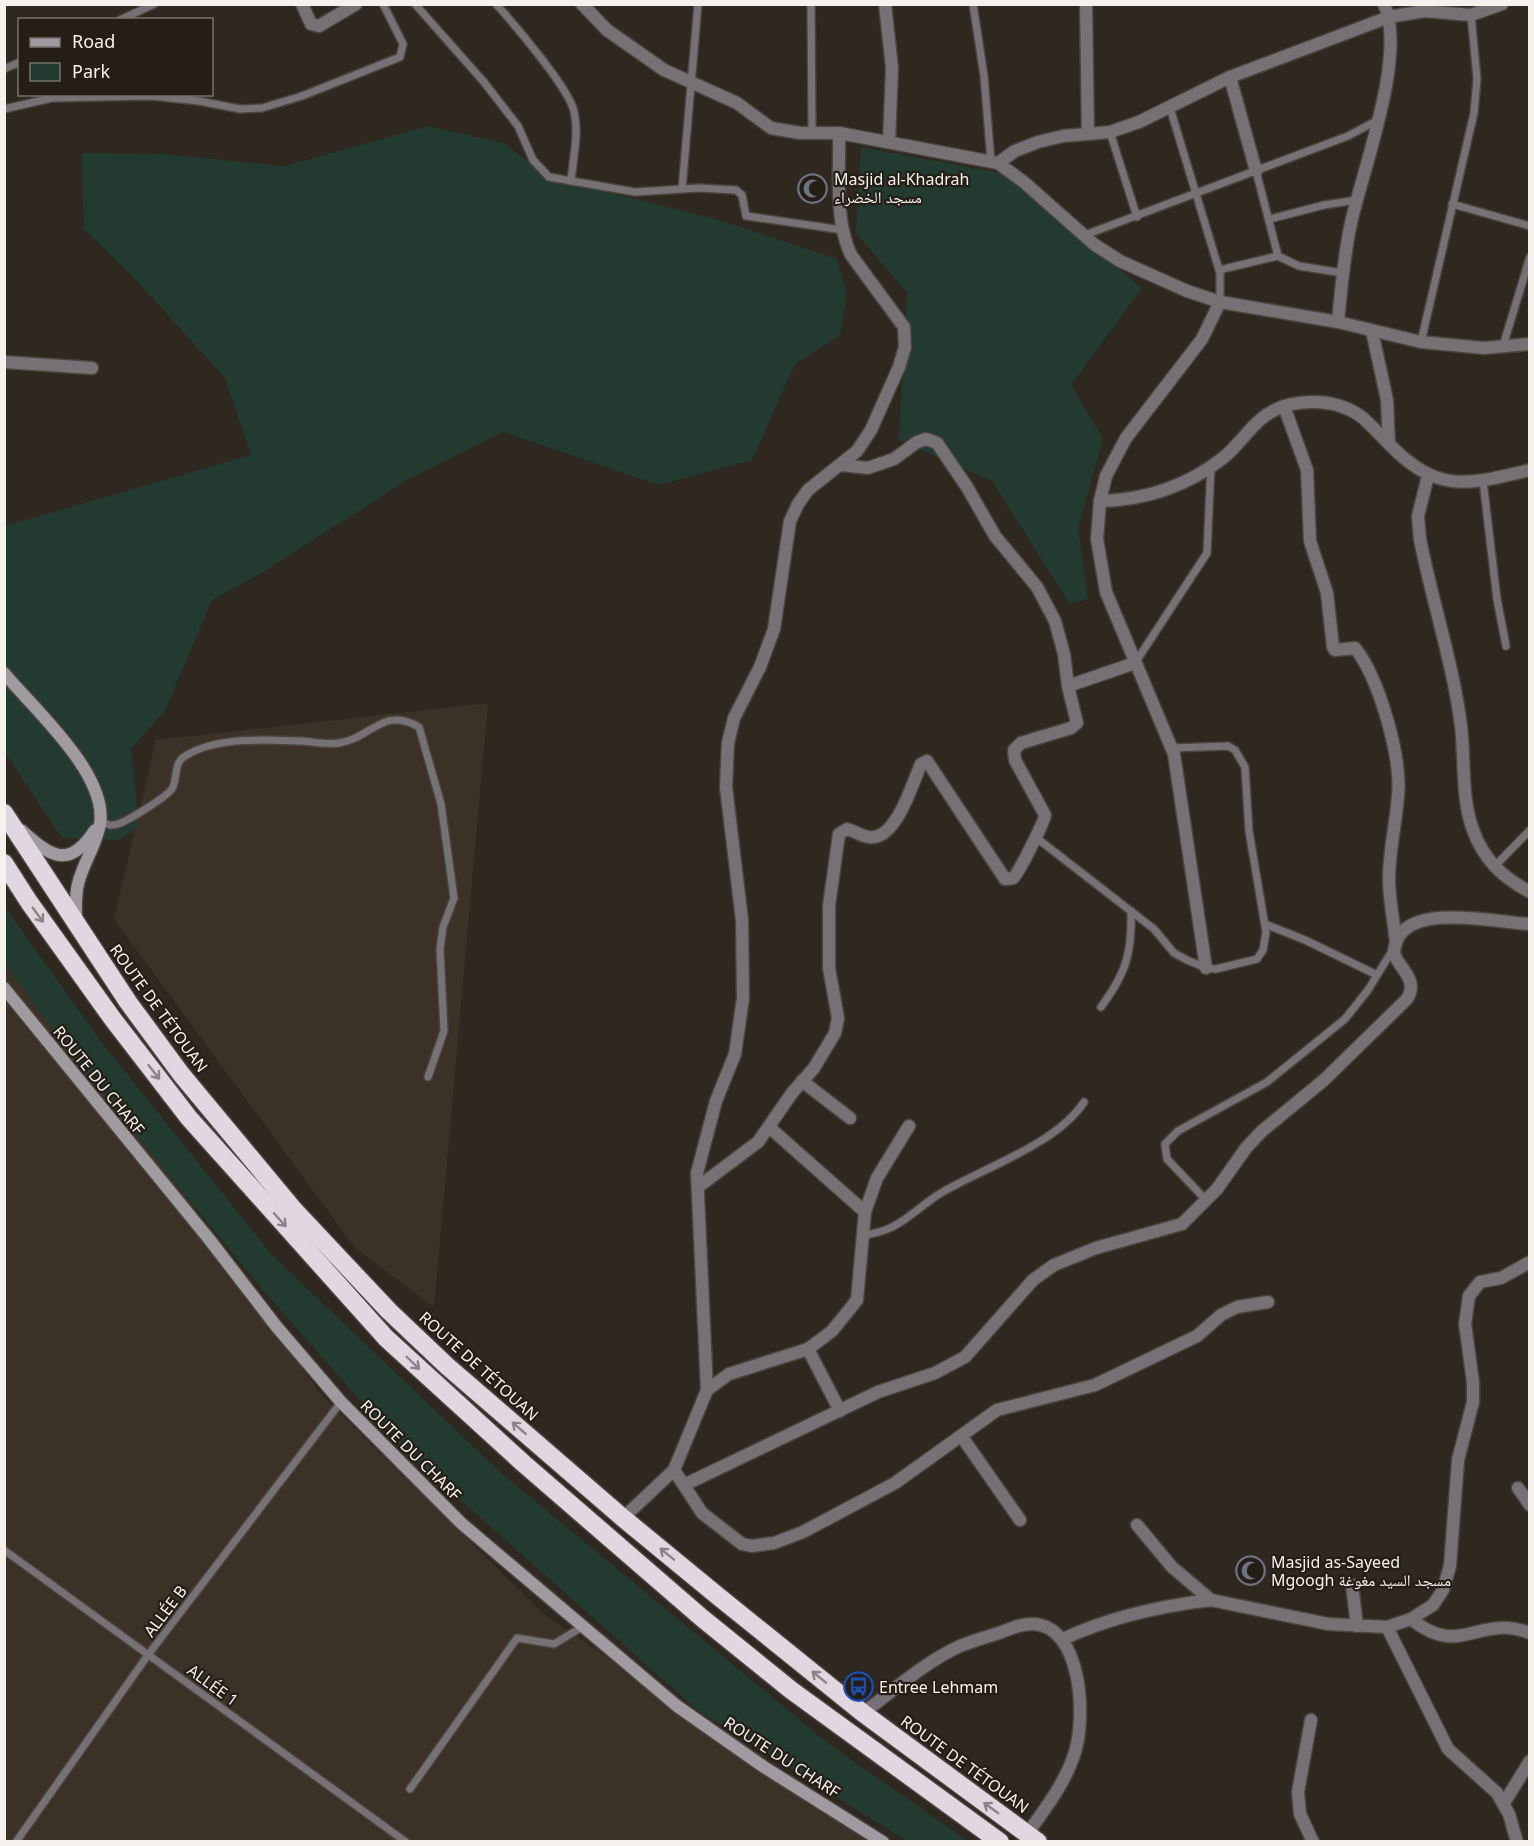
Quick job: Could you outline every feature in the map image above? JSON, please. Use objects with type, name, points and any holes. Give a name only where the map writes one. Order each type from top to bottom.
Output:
[{"type":"highway","name":"ROUTE DE TÉTOUAN","points":[[5,815],[128,1002],[181,1074],[229,1134],[342,1263],[447,1366],[623,1518],[863,1713],[1033,1838]]},
{"type":"highway","points":[[5,865],[112,1018],[189,1118],[386,1338],[539,1478],[711,1626],[791,1690],[1000,1842]]},
{"type":"street","points":[[302,4],[311,24],[319,26],[356,4]]},
{"type":"street","points":[[582,4],[607,30],[664,70],[692,85],[737,103],[771,128],[839,133],[994,162],[1025,183],[1084,235],[1120,261],[1187,291],[1220,302],[1338,322],[1421,342],[1484,348],[1530,344]]},
{"type":"street","points":[[885,4],[892,68],[889,142]]},
{"type":"street","points":[[1086,4],[1088,134]]},
{"type":"street","points":[[1338,322],[1343,273],[1357,200],[1387,75],[1390,45],[1389,17],[1384,4]]},
{"type":"street","points":[[994,162],[1038,142],[1110,132],[1170,108],[1230,77],[1406,9],[1471,15],[1502,4]]},
{"type":"street","points":[[1230,77],[1257,171]]},
{"type":"street","points":[[623,1518],[674,1470],[707,1390],[697,1173],[707,1132],[735,1054],[743,998],[742,920],[726,787],[728,743],[734,718],[760,667],[774,629],[790,521],[808,490],[857,452],[871,430],[900,367],[905,347],[904,327],[851,255],[843,230],[839,133]]},
{"type":"street","points":[[1206,968],[1189,844],[1172,748],[1106,592],[1097,539],[1100,501],[1106,476],[1126,438],[1151,402],[1196,349],[1220,302]]},
{"type":"street","points":[[1372,331],[1387,400],[1389,444]]},
{"type":"street","points":[[4,362],[92,369]]},
{"type":"street","points":[[1100,501],[1155,495],[1184,483],[1223,458],[1261,419],[1284,406],[1297,402],[1345,408],[1362,417],[1405,460],[1428,476],[1441,480],[1483,481],[1530,470]]},
{"type":"street","points":[[684,1485],[878,1392],[936,1373],[965,1356],[1033,1280],[1054,1265],[1096,1248],[1182,1224],[1206,1200],[1262,1131],[1324,1080],[1407,999],[1411,985],[1408,974],[1395,957],[1389,879],[1398,774],[1389,732],[1374,682],[1362,657],[1355,648],[1335,650],[1333,647],[1327,593],[1310,541],[1307,470],[1284,406]]},
{"type":"street","points":[[698,1187],[758,1143],[835,1034],[838,1018],[829,968],[829,906],[839,834],[847,829],[868,838],[881,836],[893,826],[920,768],[927,761],[1005,879],[1017,876],[1034,836],[1045,822],[1045,815],[1015,760],[1014,750],[1021,743],[1071,728],[1077,723],[1068,686],[1064,654],[1055,621],[1038,587],[996,536],[937,443],[927,439],[918,441],[894,459],[868,468],[841,465]]},
{"type":"street","points":[[1428,476],[1418,516],[1420,539],[1452,675],[1473,830],[1494,868],[1508,881],[1530,892]]},
{"type":"street","points":[[1068,686],[1135,663]]},
{"type":"street","points":[[4,673],[81,765],[92,782],[100,821],[96,841],[78,884],[76,922]]},
{"type":"street","points":[[5,815],[45,852],[60,855],[70,855],[82,848],[100,821]]},
{"type":"street","points":[[1395,946],[1399,936],[1416,924],[1449,916],[1530,924]]},
{"type":"street","name":"ROUTE DU CHARF","points":[[4,988],[209,1239],[276,1326],[341,1402],[461,1523],[677,1706],[764,1767],[883,1842]]},
{"type":"street","points":[[802,1081],[850,1118]]},
{"type":"street","points":[[707,1390],[729,1374],[808,1349],[832,1331],[857,1300],[861,1236],[865,1212],[877,1178],[909,1126]]},
{"type":"street","points":[[769,1127],[865,1212]]},
{"type":"street","points":[[1063,1639],[1094,1624],[1124,1616],[1212,1600],[1328,1624],[1387,1627],[1411,1619],[1433,1605],[1443,1590],[1450,1566],[1458,1460],[1473,1402],[1473,1382],[1465,1324],[1469,1296],[1480,1282],[1501,1278],[1530,1262]]},
{"type":"street","points":[[674,1470],[702,1513],[742,1544],[765,1545],[803,1532],[895,1482],[962,1437],[997,1410],[1095,1385],[1197,1336],[1221,1316],[1237,1307],[1268,1302]]},
{"type":"street","points":[[808,1349],[840,1412]]},
{"type":"street","points":[[962,1437],[1020,1520]]},
{"type":"street","points":[[1518,1488],[1530,1505]]},
{"type":"street","points":[[1137,1525],[1173,1567],[1212,1600]]},
{"type":"street","points":[[1352,1585],[1357,1626]]},
{"type":"street","points":[[1411,1619],[1427,1631],[1445,1637],[1467,1636],[1476,1631],[1500,1627],[1530,1633]]},
{"type":"street","points":[[863,1713],[918,1672],[959,1647],[1032,1624],[1052,1628],[1063,1639],[1071,1654],[1079,1696],[1075,1752],[1033,1838]]},
{"type":"street","points":[[1387,1627],[1448,1749],[1485,1781],[1504,1803],[1517,1842]]},
{"type":"street","points":[[1311,1720],[1298,1792],[1300,1814],[1313,1842]]},
{"type":"street","points":[[1504,1803],[1530,1761]]},
{"type":"lane","points":[[124,18],[154,4]]},
{"type":"lane","points":[[4,109],[37,100],[96,96],[171,98],[240,109],[273,105],[400,57],[403,44],[383,4]]},
{"type":"lane","points":[[415,4],[431,25],[457,49],[500,102],[518,126],[533,160],[549,177],[634,192],[682,189],[736,190],[742,195],[744,214],[748,217],[812,223],[843,230]]},
{"type":"lane","points":[[496,4],[536,54],[573,107],[575,133],[571,181]]},
{"type":"lane","points":[[682,189],[698,4]]},
{"type":"lane","points":[[811,4],[812,132]]},
{"type":"lane","points":[[973,4],[994,162]]},
{"type":"lane","points":[[1421,342],[1474,113],[1477,79],[1471,15]]},
{"type":"lane","points":[[4,69],[18,63]]},
{"type":"lane","points":[[1170,108],[1219,270],[1220,302]]},
{"type":"lane","points":[[1084,235],[1348,136],[1378,120]]},
{"type":"lane","points":[[1110,132],[1137,217]]},
{"type":"lane","points":[[1257,171],[1278,256]]},
{"type":"lane","points":[[1270,219],[1324,205],[1357,200]]},
{"type":"lane","points":[[1452,204],[1530,226]]},
{"type":"lane","points":[[1219,270],[1278,256],[1299,266],[1343,273]]},
{"type":"lane","points":[[1503,346],[1530,257]]},
{"type":"lane","points":[[1135,663],[1207,552],[1211,465]]},
{"type":"lane","points":[[1483,481],[1497,600],[1506,646]]},
{"type":"lane","points":[[100,821],[113,826],[122,823],[153,803],[172,789],[178,763],[183,756],[215,744],[267,740],[338,743],[391,719],[404,719],[418,727],[441,804],[454,898],[440,943],[444,1031],[428,1077]]},
{"type":"lane","points":[[1034,836],[1155,929],[1174,953],[1206,968],[1230,967],[1257,959],[1266,942],[1265,924],[1249,831],[1245,766],[1235,750],[1228,746],[1172,748]]},
{"type":"lane","points":[[1494,868],[1530,830]]},
{"type":"lane","points":[[1101,1007],[1124,973],[1131,949],[1131,912]]},
{"type":"lane","points":[[1265,924],[1305,939],[1377,975]]},
{"type":"lane","points":[[1206,1200],[1167,1159],[1165,1144],[1178,1131],[1267,1082],[1308,1051],[1345,1019],[1368,990],[1395,946]]},
{"type":"lane","points":[[861,1236],[891,1228],[940,1193],[1002,1163],[1063,1125],[1084,1102]]},
{"type":"lane","name":"ALLÉE B","points":[[16,1842],[148,1655],[341,1402]]},
{"type":"lane","name":"ALLÉE 1","points":[[4,1550],[406,1842]]},
{"type":"lane","points":[[410,1789],[517,1638],[554,1644],[582,1627]]},
{"type":"shaded area","points":[[488,703],[434,1307],[355,1248],[114,919],[156,740]]},
{"type":"shaded area","points":[[4,929],[321,1395],[545,1615],[877,1841],[5,1841]]},
{"type":"green space","points":[[428,126],[504,143],[549,177],[719,220],[837,259],[847,294],[840,336],[795,364],[752,460],[659,485],[503,432],[409,479],[258,575],[212,600],[165,711],[131,749],[139,826],[120,840],[62,838],[5,752],[4,526],[251,455],[225,378],[135,279],[84,229],[82,153],[162,154],[285,166]]},
{"type":"green space","points":[[861,147],[1001,173],[1142,288],[1071,385],[1103,439],[1078,528],[1088,600],[1069,603],[992,481],[899,440],[907,293],[856,233]]},
{"type":"green space","points":[[5,907],[100,1040],[273,1256],[500,1472],[829,1744],[968,1841],[907,1841],[696,1709],[405,1451],[260,1287],[81,1066],[5,965]]},
{"type":"place","name":"Masjid al-Khadrah مسجد الخضراء","points":[[813,188]]},
{"type":"place","name":"Masjid as-Sayeed Mgoogh مسجد السيد مغوغة","points":[[1250,1571]]},
{"type":"place","name":"Entree Lehmam","points":[[858,1687]]}]
